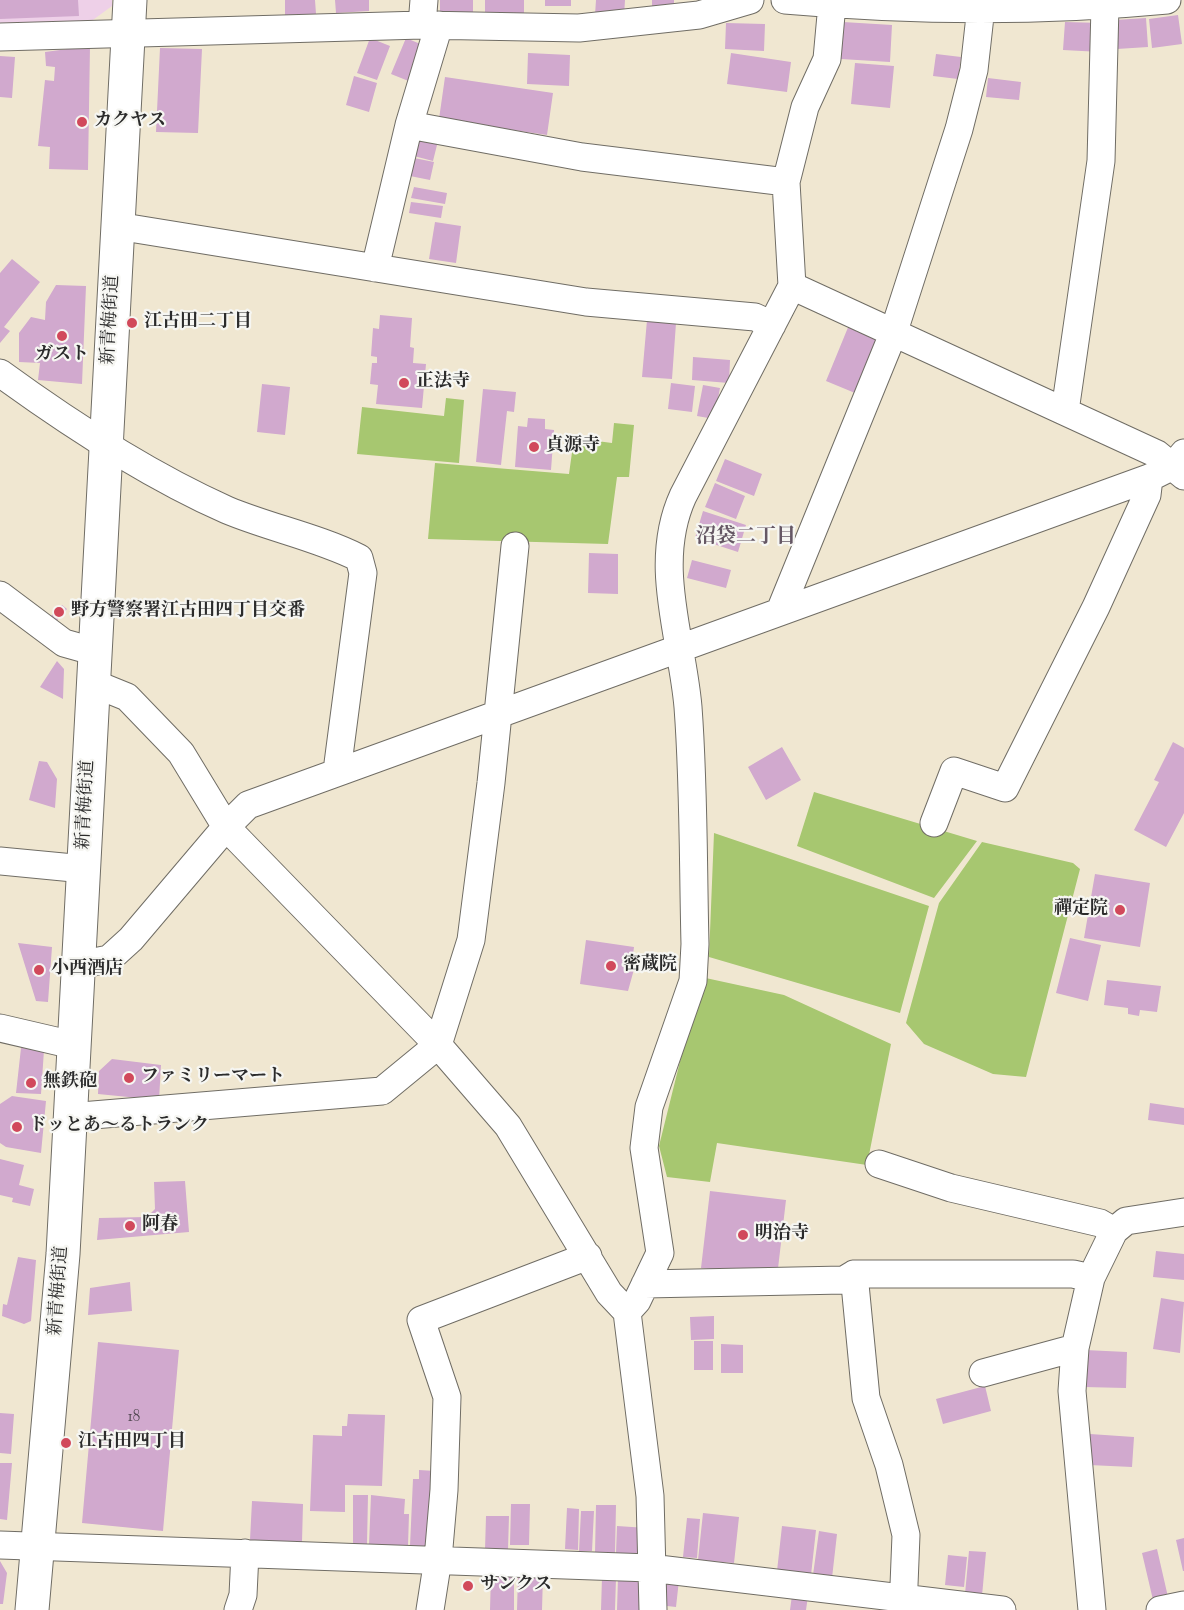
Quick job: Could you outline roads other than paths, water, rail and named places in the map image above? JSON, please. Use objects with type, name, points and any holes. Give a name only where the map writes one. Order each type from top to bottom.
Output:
[{"type":"main road","name":"新青梅街道","points":[[32,1610],[63,1254],[130,0]]},
{"type":"street","points":[[0,37],[428,17],[579,28],[699,15],[750,0]]},
{"type":"street","points":[[785,0],[981,7],[1105,6],[1167,0]]},
{"type":"street","points":[[627,1312],[637,1300],[660,1253],[644,1148],[649,1107],[693,981],[695,945],[688,706],[670,585],[669,544],[674,517],[792,286],[786,182],[805,107],[827,59],[842,3]]},
{"type":"street","points":[[1065,411],[1101,161],[1105,6]]},
{"type":"street","points":[[780,611],[893,334],[959,129],[974,70],[981,7]]},
{"type":"street","points":[[375,268],[409,125],[428,17]]},
{"type":"street","points":[[409,125],[582,158],[786,182]]},
{"type":"street","points":[[117,226],[586,302],[754,317],[772,325]]},
{"type":"street","points":[[792,286],[1157,454],[1172,468]]},
{"type":"street","points":[[0,373],[105,444],[226,509],[360,558],[363,573],[337,771]]},
{"type":"street","points":[[78,965],[109,958],[131,939],[226,827],[248,805],[1172,468]]},
{"type":"street","points":[[934,823],[954,771],[1005,788],[1096,607],[1147,495],[1172,468]]},
{"type":"street","points":[[69,1117],[382,1091],[438,1045],[471,940],[491,783],[496,714],[515,546]]},
{"type":"street","points":[[0,595],[95,668],[127,697],[181,753],[226,827],[438,1045],[508,1126],[609,1293],[627,1312],[650,1496],[653,1610]]},
{"type":"street","points":[[0,861],[84,869]]},
{"type":"street","points":[[0,1028],[73,1045]]},
{"type":"street","points":[[879,1164],[951,1188],[1100,1223],[1114,1231]]},
{"type":"street","points":[[1092,1610],[1072,1391],[1075,1348],[1090,1278],[1114,1231],[1126,1221],[1184,1212]]},
{"type":"street","points":[[430,1610],[438,1559],[444,1490],[447,1397],[421,1320],[588,1256]]},
{"type":"street","points":[[645,1284],[844,1280],[854,1274],[1073,1274],[1090,1278]]},
{"type":"street","points":[[854,1274],[866,1398],[889,1465],[906,1535],[903,1604]]},
{"type":"street","points":[[984,1372],[1075,1348]]},
{"type":"street","points":[[0,1545],[651,1568],[903,1604],[1002,1610]]},
{"type":"street","points":[[238,1610],[243,1595],[245,1552]]},
{"type":"street","points":[[1160,1610],[1184,1605]]},
{"type":"place","name":"カクヤス","points":[[82,122]]},
{"type":"place","name":"江古田二丁目","points":[[132,323]]},
{"type":"place","name":"ガスト","points":[[62,336]]},
{"type":"place","name":"正法寺","points":[[404,383]]},
{"type":"place","name":"貞源寺","points":[[534,447]]},
{"type":"place","name":"野方警察署江古田四丁目交番","points":[[59,612]]},
{"type":"place","name":"禪定院","points":[[1120,910]]},
{"type":"place","name":"密蔵院","points":[[611,966]]},
{"type":"place","name":"小西酒店","points":[[39,970]]},
{"type":"place","name":"ファミリーマート","points":[[129,1078]]},
{"type":"place","name":"無鉄砲","points":[[31,1083]]},
{"type":"place","name":"ドッとあ～るトランク","points":[[17,1127]]},
{"type":"place","name":"阿春","points":[[130,1226]]},
{"type":"place","name":"明治寺","points":[[743,1235]]},
{"type":"place","name":"江古田四丁目","points":[[66,1443]]},
{"type":"place","name":"サンクス","points":[[468,1586]]},
{"type":"district","name":"沼袋二丁目","points":[[746,539]]}]
